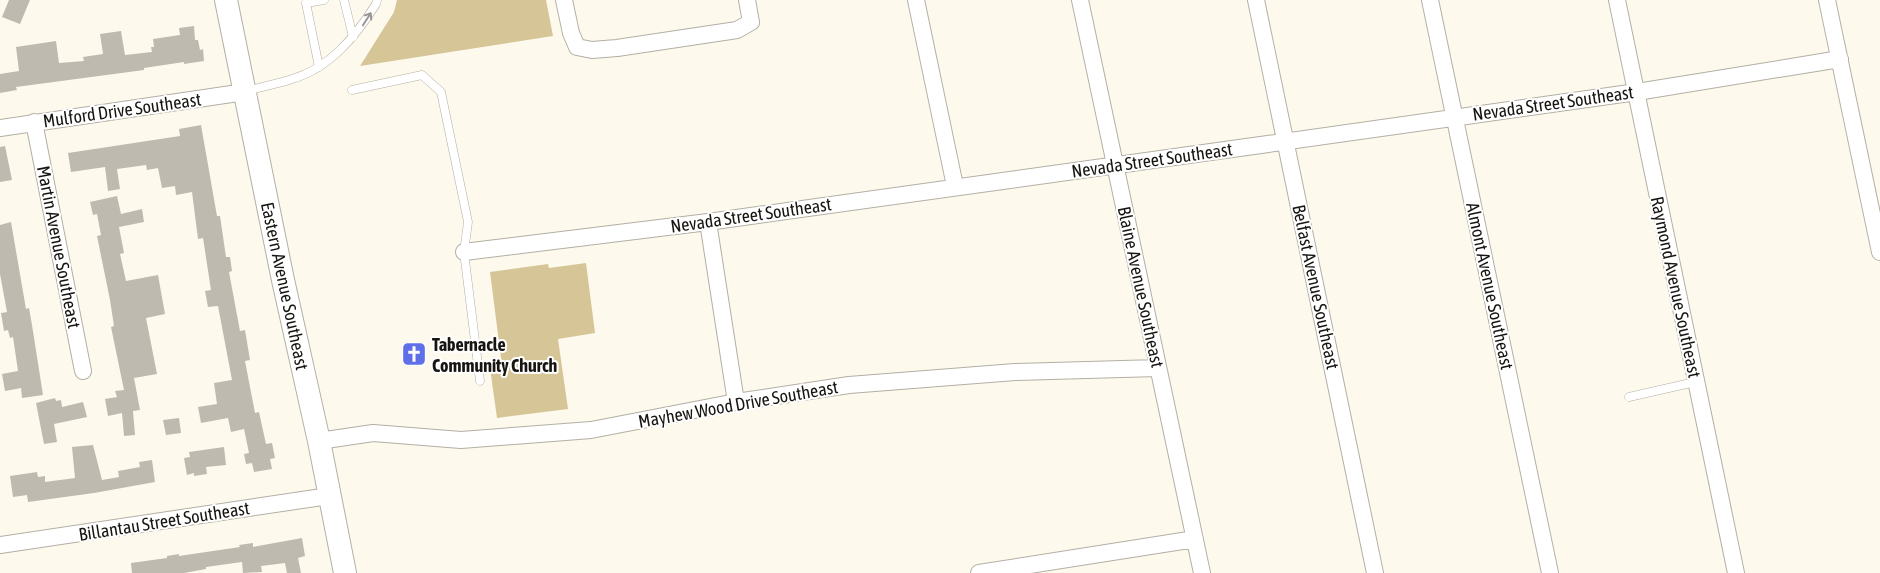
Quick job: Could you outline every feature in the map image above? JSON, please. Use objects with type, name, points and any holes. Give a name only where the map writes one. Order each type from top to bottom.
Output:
[{"type":"main road","name":"Eastern Avenue Southeast","points":[[226,0],[283,280],[319,441],[344,573]]},
{"type":"street","points":[[564,0],[571,33],[577,47],[592,50],[737,30],[751,22],[747,0]]},
{"type":"street","points":[[916,0],[955,186]]},
{"type":"street","name":"Blaine Avenue Southeast","points":[[1080,0],[1202,573]]},
{"type":"street","name":"Belfast Avenue Southeast","points":[[1256,0],[1375,573]]},
{"type":"street","name":"Almont Avenue Southeast","points":[[1430,0],[1550,573]]},
{"type":"street","name":"Raymond Avenue Southeast","points":[[1616,0],[1637,92],[1695,382],[1736,573]]},
{"type":"street","points":[[1827,0],[1880,252]]},
{"type":"street","name":"Nevada Street Southeast","points":[[464,252],[708,222],[1637,92],[1840,59]]},
{"type":"street","name":"Mulford Drive Southeast","points":[[0,128],[245,92]]},
{"type":"street","name":"Martin Avenue Southeast","points":[[34,122],[84,371]]},
{"type":"street","points":[[708,222],[736,402]]},
{"type":"street","name":"Mayhew Wood Drive Southeast","points":[[319,441],[373,433],[461,440],[591,430],[736,402],[849,385],[971,377],[1015,372],[1158,368]]},
{"type":"street","name":"Billantau Street Southeast","points":[[0,545],[329,496]]},
{"type":"street","points":[[979,573],[1195,539]]},
{"type":"lane","points":[[318,67],[306,3],[324,0]]},
{"type":"lane","points":[[344,0],[353,37]]},
{"type":"lane","points":[[245,92],[261,86],[294,79],[318,67],[338,52],[359,31],[376,4],[376,0]]},
{"type":"lane","points":[[352,90],[422,75],[441,92],[468,222],[464,252],[480,381]]},
{"type":"lane","points":[[1629,397],[1695,382]]},
{"type":"shaded area","points":[[397,0],[546,0],[553,36],[360,66],[394,12]]},
{"type":"shaded area","points":[[586,263],[595,333],[558,339],[568,409],[497,418],[490,368],[502,366],[490,272],[548,264],[549,268]]},
{"type":"building","points":[[9,0],[30,0],[20,24],[2,17]]},
{"type":"building","points":[[194,26],[195,40],[198,40],[200,50],[203,49],[204,61],[184,64],[184,62],[144,68],[144,70],[16,87],[17,90],[0,93],[0,74],[19,71],[16,47],[56,41],[59,63],[84,61],[83,57],[103,54],[100,34],[121,31],[125,55],[152,52],[151,47],[154,47],[153,39],[180,35],[179,28]]},
{"type":"building","points":[[201,125],[217,216],[220,216],[226,257],[230,257],[232,271],[229,272],[240,331],[245,330],[250,360],[245,361],[255,413],[259,412],[266,444],[272,443],[275,458],[270,459],[272,469],[254,472],[252,463],[246,464],[244,454],[249,453],[244,429],[231,432],[228,418],[201,423],[198,407],[217,404],[214,383],[232,380],[218,306],[208,307],[205,291],[211,290],[203,238],[198,239],[192,192],[176,195],[175,186],[162,188],[158,168],[147,170],[146,165],[117,169],[120,189],[108,191],[105,167],[71,172],[68,153],[180,136],[179,129]]},
{"type":"building","points":[[5,146],[12,180],[0,182],[0,147]]},
{"type":"building","points":[[117,196],[121,214],[142,209],[144,222],[119,227],[124,253],[120,254],[126,281],[158,275],[165,314],[146,318],[157,374],[134,378],[140,410],[133,411],[135,435],[124,436],[122,413],[108,416],[105,399],[117,397],[115,391],[124,390],[111,327],[114,326],[110,300],[97,236],[101,235],[97,214],[93,215],[90,202]]},
{"type":"building","points":[[11,222],[26,309],[29,308],[43,395],[22,398],[21,388],[5,391],[2,374],[18,371],[13,337],[10,338],[8,330],[4,331],[1,313],[7,312],[0,274],[0,225]]},
{"type":"building","points":[[55,398],[56,401],[61,400],[62,407],[83,402],[87,417],[54,424],[57,442],[44,444],[36,403]]},
{"type":"building","points":[[179,418],[181,433],[166,435],[163,420]]},
{"type":"building","points":[[93,445],[102,480],[119,477],[118,471],[140,467],[139,462],[152,460],[155,482],[28,502],[27,495],[13,497],[10,476],[37,472],[38,477],[45,476],[45,482],[75,478],[72,447]]},
{"type":"building","points":[[224,447],[226,465],[206,467],[207,474],[194,476],[194,473],[187,475],[184,458],[190,457],[189,452]]},
{"type":"building","points":[[302,538],[305,556],[298,558],[301,573],[287,573],[285,563],[261,566],[262,572],[243,573],[242,562],[206,567],[206,569],[184,573],[132,573],[131,563],[167,558],[167,556],[179,554],[179,556],[240,547],[239,545],[253,543],[253,547]]},
{"type":"place","name":"Tabernacle Community Church","points":[[414,354]]}]
